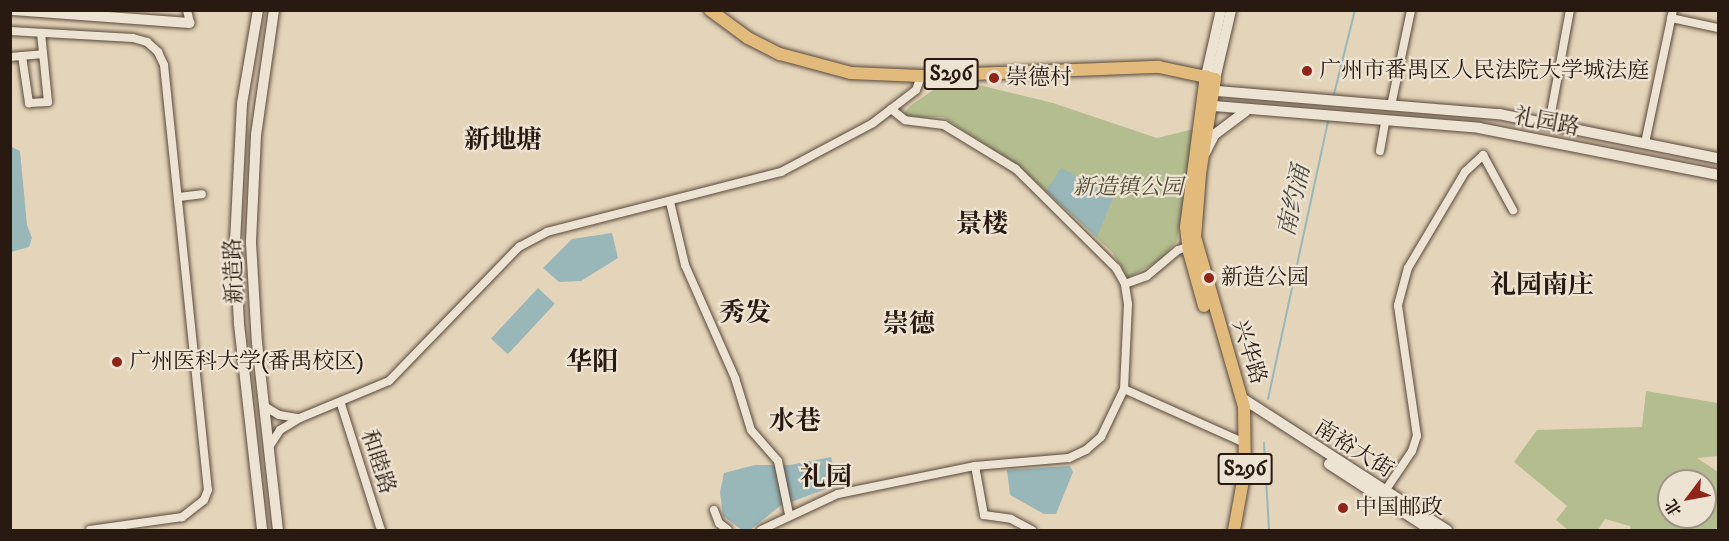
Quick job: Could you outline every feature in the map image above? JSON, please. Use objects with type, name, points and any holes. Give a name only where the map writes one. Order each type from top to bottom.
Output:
[{"type":"main road","points":[[13,10],[190,23]]},
{"type":"main road","name":"新造路","points":[[258,10],[242,104],[235,240],[239,324],[262,531]]},
{"type":"main road","name":"新造路","points":[[274,10],[260,88],[252,191],[253,291],[278,531]]},
{"type":"main road","name":"S296","points":[[710,10],[748,38],[795,60],[851,73],[921,76],[1138,67],[1209,84]]},
{"type":"main road","points":[[1209,84],[1221,10]]},
{"type":"main road","points":[[1209,84],[1231,10]]},
{"type":"main road","name":"礼园路","points":[[1209,84],[1316,100],[1366,105],[1457,109],[1549,124],[1719,158]]},
{"type":"main road","name":"兴华路","points":[[1191,245],[1209,84]]},
{"type":"main road","name":"礼园路","points":[[1206,106],[1366,121],[1479,128],[1719,175]]},
{"type":"main road","name":"兴华路","points":[[1206,106],[1188,196],[1191,245],[1243,402]]},
{"type":"main road","points":[[1202,158],[1214,135],[1246,111]]},
{"type":"main road","name":"S296","points":[[1234,531],[1245,470],[1243,402]]},
{"type":"main road","name":"南裕大街","points":[[1243,402],[1448,531]]},
{"type":"main road","name":"南裕大街","points":[[1243,402],[1431,531]]},
{"type":"street","points":[[187,10],[190,23]]},
{"type":"street","points":[[1391,106],[1411,10]]},
{"type":"street","points":[[1549,124],[1570,10]]},
{"type":"street","points":[[1645,143],[1672,14],[1719,28]]},
{"type":"street","points":[[10,31],[133,38],[147,42],[158,51],[165,75],[208,490],[204,500],[182,517],[90,531]]},
{"type":"street","points":[[22,56],[29,103],[44,104],[49,98],[41,33]]},
{"type":"street","points":[[10,57],[43,54]]},
{"type":"street","points":[[269,447],[280,430],[300,418],[341,404],[389,381],[519,247],[548,232],[781,172],[891,109],[916,90],[921,76]]},
{"type":"street","points":[[761,531],[789,514],[838,494],[975,466],[1070,458],[1086,450],[1101,437],[1124,389],[1128,328],[1125,284],[1116,268],[1016,169],[944,125],[905,120],[891,109]]},
{"type":"street","points":[[1380,151],[1385,122]]},
{"type":"street","points":[[1385,491],[1412,451],[1417,436],[1398,304],[1408,268],[1465,172],[1484,154],[1513,210]]},
{"type":"street","points":[[179,197],[202,194]]},
{"type":"street","points":[[670,202],[685,265],[735,378],[751,430],[778,461],[789,514]]},
{"type":"street","points":[[1125,284],[1147,276],[1191,245]]},
{"type":"street","points":[[1124,389],[1245,443]]},
{"type":"street","name":"和睦路","points":[[341,404],[381,531]]},
{"type":"street","points":[[264,406],[279,415],[300,418]]},
{"type":"street","points":[[975,466],[984,515],[1011,519],[1032,531]]},
{"type":"street","points":[[714,510],[719,523],[728,531]]},
{"type":"green space","name":"新造镇公园","points":[[962,81],[1053,103],[1157,138],[1194,129],[1177,241],[1160,260],[1128,278],[1112,252],[1019,166],[943,117],[901,117],[910,106],[945,82]]},
{"type":"green space","points":[[1646,391],[1718,403],[1718,456],[1697,458],[1714,469],[1657,469],[1657,529],[1717,529],[1717,471],[1718,530],[1631,530],[1630,526],[1605,519],[1598,530],[1568,530],[1556,520],[1567,506],[1514,462],[1537,430],[1642,427]]},
{"type":"water","points":[[10,146],[20,151],[27,225],[32,238],[29,247],[11,252]]},
{"type":"water","points":[[1061,168],[1114,195],[1097,237],[1046,191]]},
{"type":"water","points":[[612,233],[618,258],[581,281],[559,282],[543,268],[572,239]]},
{"type":"water","points":[[538,288],[555,304],[508,354],[491,338]]},
{"type":"water","points":[[831,457],[833,465],[851,462],[852,473],[845,482],[780,506],[750,530],[742,530],[723,516],[720,492],[724,473],[755,465],[790,465]]},
{"type":"water","points":[[1070,466],[1073,472],[1056,514],[1044,514],[1010,495],[1007,470]]},
{"type":"waterway","name":"南约涌","points":[[1333,98],[1355,10]]},
{"type":"waterway","name":"南约涌","points":[[1268,399],[1329,118]]},
{"type":"waterway","name":"南约涌","points":[[1264,443],[1269,530]]},
{"type":"place","name":"广州市番禺区人民法院大学城法庭","points":[[1307,71]]},
{"type":"place","name":"崇德村","points":[[994,78]]},
{"type":"place","name":"新造公园","points":[[1209,278]]},
{"type":"place","name":"广州医科大学(番禺校区)","points":[[117,362]]},
{"type":"place","name":"中国邮政","points":[[1343,508]]},
{"type":"district","name":"新地塘","points":[[503,141]]},
{"type":"district","name":"景楼","points":[[982,225]]},
{"type":"district","name":"礼园南庄","points":[[1542,286]]},
{"type":"district","name":"秀发","points":[[745,314]]},
{"type":"district","name":"崇德","points":[[909,325]]},
{"type":"district","name":"华阳","points":[[592,363]]},
{"type":"district","name":"水巷","points":[[795,422]]},
{"type":"district","name":"礼园","points":[[826,478]]}]
